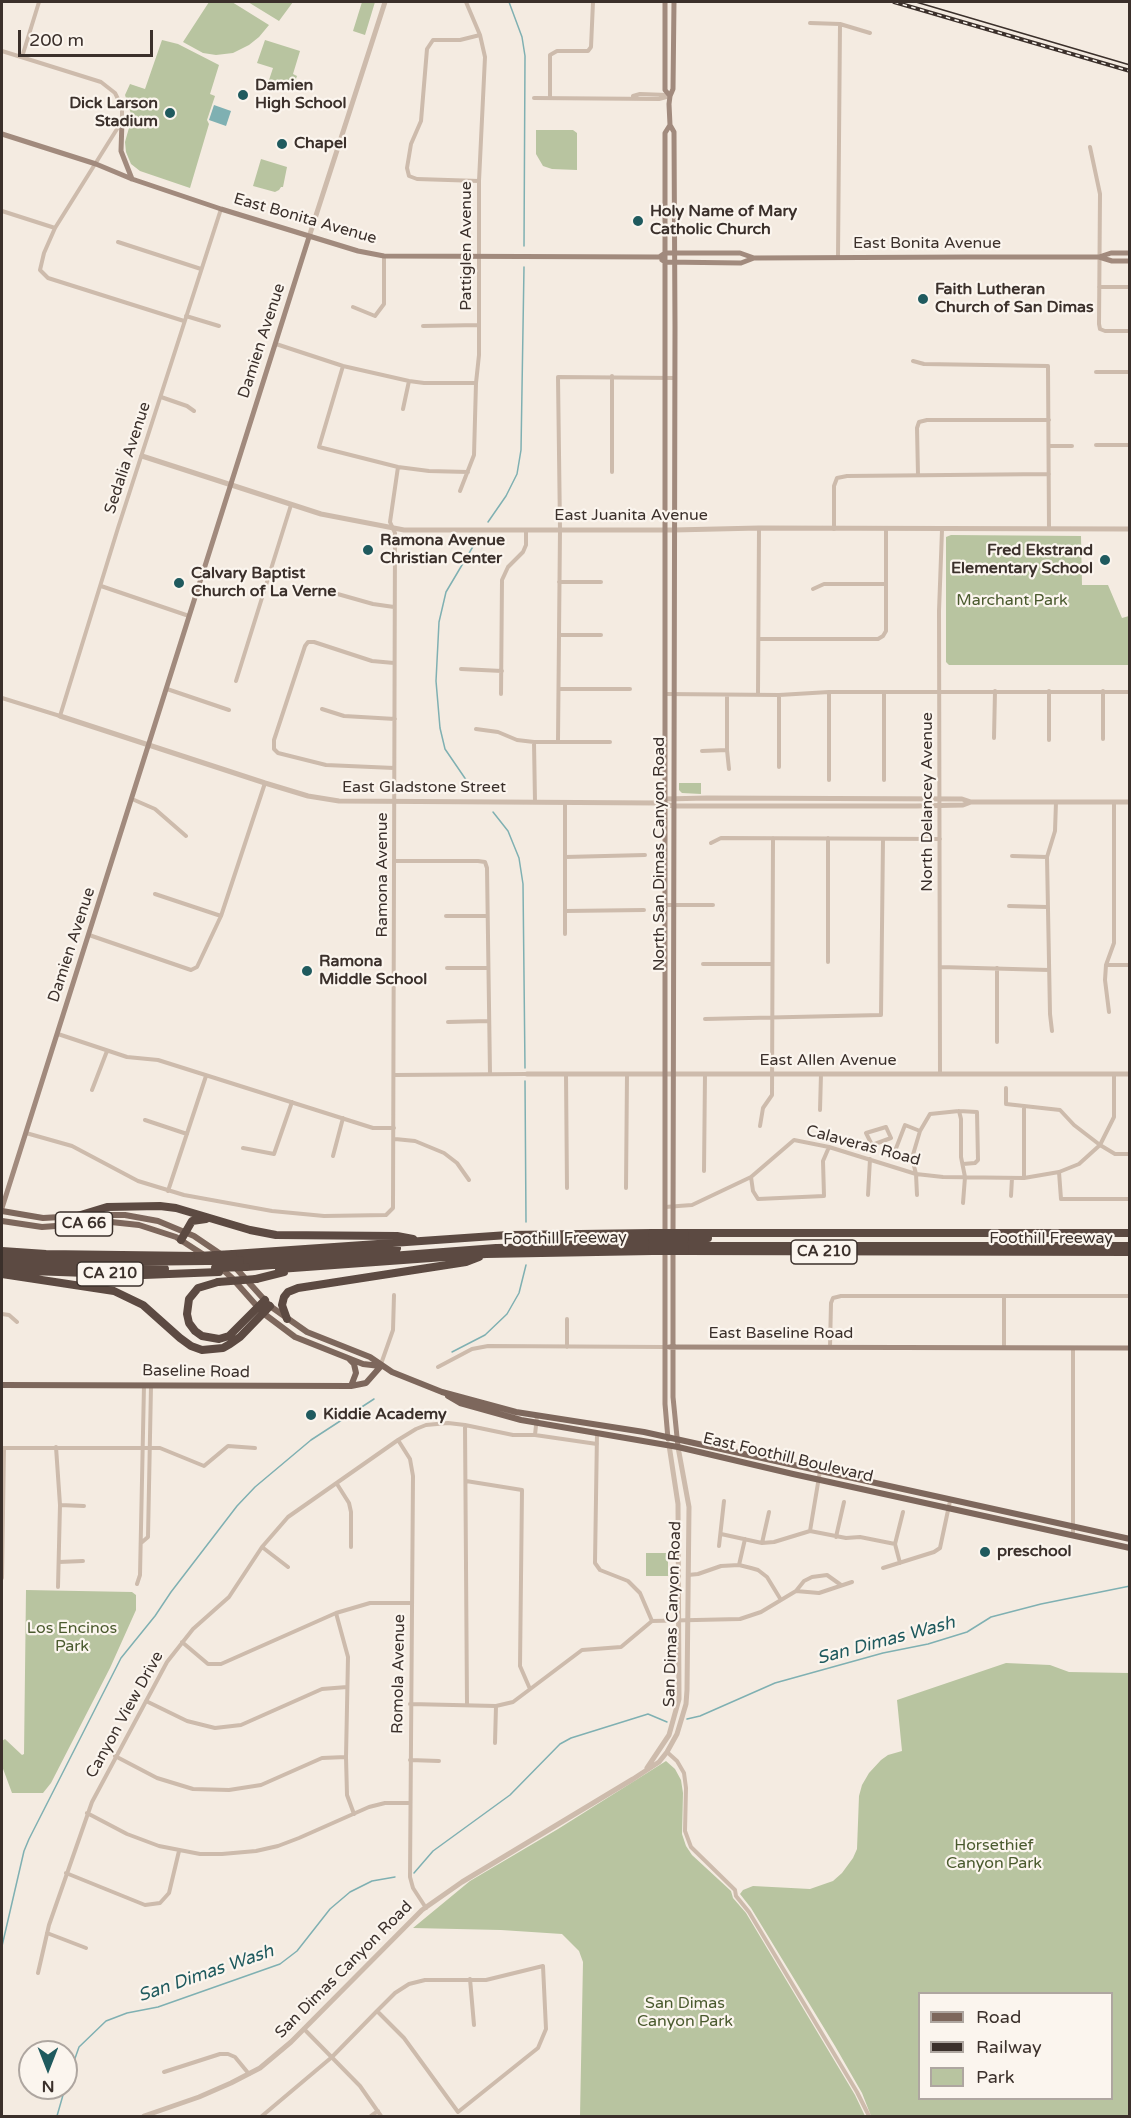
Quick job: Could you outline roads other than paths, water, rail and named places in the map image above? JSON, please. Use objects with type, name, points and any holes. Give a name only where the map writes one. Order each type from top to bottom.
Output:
[{"type":"highway","points":[[74,1217],[107,1207],[141,1206],[176,1208],[214,1220]]},
{"type":"highway","points":[[183,1236],[192,1221],[203,1218],[276,1235],[397,1236],[423,1241]]},
{"type":"highway","name":"Foothill Freeway","points":[[2,1251],[57,1255],[236,1257],[423,1241],[548,1243],[593,1249],[652,1242],[685,1242],[747,1233],[1130,1233]]},
{"type":"highway","points":[[990,1234],[1004,1239],[1130,1239]]},
{"type":"highway","name":"Foothill Freeway","points":[[2,1272],[144,1275],[217,1270],[295,1269],[486,1254],[581,1236],[652,1242],[1130,1252]]},
{"type":"highway","points":[[685,1242],[1130,1246]]},
{"type":"highway","points":[[2,1257],[110,1262],[206,1261],[236,1257],[431,1245],[548,1243]]},
{"type":"highway","points":[[248,1269],[548,1243]]},
{"type":"highway","points":[[287,1319],[282,1305],[284,1297],[288,1292],[298,1288],[466,1262],[486,1254]]},
{"type":"highway","points":[[2,1264],[85,1269],[217,1270]]},
{"type":"highway","points":[[267,1303],[228,1336],[219,1339],[202,1336],[195,1331],[189,1323],[186,1308],[189,1299],[198,1288],[218,1282],[256,1279],[295,1269]]},
{"type":"highway","points":[[2,1272],[114,1291],[143,1305],[180,1338],[202,1350],[223,1348],[230,1344],[240,1337],[260,1310]]},
{"type":"main road","points":[[665,2],[665,90],[670,96]]},
{"type":"main road","points":[[670,125],[670,96],[673,90],[674,2]]},
{"type":"main road","points":[[122,121],[121,151],[132,179]]},
{"type":"main road","name":"North San Dimas Canyon Road","points":[[669,1445],[665,1404],[664,694],[665,133],[670,125],[674,132],[675,378],[672,1347],[678,1447]]},
{"type":"main road","name":"East Bonita Avenue","points":[[2,134],[96,164],[132,179],[221,209],[309,237],[384,256],[658,257],[665,253],[740,253],[754,258],[1099,258],[1130,261]]},
{"type":"main road","name":"Damien Avenue","points":[[2,1210],[309,237]]},
{"type":"main road","name":"East Bonita Avenue","points":[[1099,258],[1111,253],[1130,253]]},
{"type":"main road","points":[[658,257],[665,262]]},
{"type":"main road","name":"East Bonita Avenue","points":[[665,262],[741,263],[754,258]]},
{"type":"main road","name":"CA 66","points":[[2,1210],[43,1218],[94,1214],[125,1215],[158,1221],[183,1236],[219,1252],[267,1303]]},
{"type":"main road","name":"CA 66","points":[[2,1221],[42,1227],[126,1223],[183,1236],[232,1278],[260,1310]]},
{"type":"main road","points":[[267,1303],[307,1332],[370,1357],[381,1366]]},
{"type":"main road","points":[[260,1310],[295,1337],[363,1365],[381,1366]]},
{"type":"main road","name":"East Baseline Road","points":[[665,1347],[1130,1348]]},
{"type":"main road","points":[[349,1359],[354,1364],[356,1373],[351,1386]]},
{"type":"main road","name":"Baseline Road","points":[[2,1385],[351,1386],[366,1383],[381,1366]]},
{"type":"main road","name":"East Foothill Boulevard","points":[[381,1366],[442,1392],[537,1419],[669,1445],[819,1480],[950,1504]]},
{"type":"main road","name":"East Foothill Boulevard","points":[[537,1419],[617,1427],[668,1437],[1073,1531],[1130,1548]]},
{"type":"main road","name":"East Foothill Boulevard","points":[[1073,1531],[1130,1539]]},
{"type":"street","points":[[22,57],[39,2]]},
{"type":"street","name":"Damien Avenue","points":[[309,237],[386,2]]},
{"type":"street","name":"Pattiglen Avenue","points":[[460,491],[474,455],[479,355],[479,181],[485,57],[480,35],[466,2]]},
{"type":"street","points":[[550,97],[550,55],[557,51],[588,51],[591,47],[593,2]]},
{"type":"street","points":[[810,23],[840,24],[870,33]]},
{"type":"street","points":[[838,257],[840,24]]},
{"type":"street","points":[[479,181],[417,179],[409,176],[407,168],[411,144],[421,121],[427,49],[433,40],[460,40],[480,35]]},
{"type":"street","points":[[2,51],[101,82],[115,93],[122,107],[122,121],[55,228],[44,253],[40,270],[48,278],[184,321]]},
{"type":"street","points":[[534,98],[659,99],[670,96]]},
{"type":"street","points":[[1090,147],[1100,194],[1100,329],[1130,331]]},
{"type":"street","name":"Sedalia Avenue","points":[[60,716],[221,209]]},
{"type":"street","points":[[2,210],[55,228]]},
{"type":"street","points":[[118,242],[201,268]]},
{"type":"street","points":[[353,308],[375,316],[384,304],[384,256]]},
{"type":"street","points":[[1100,287],[1130,286]]},
{"type":"street","points":[[186,316],[219,326]]},
{"type":"street","points":[[423,326],[479,326]]},
{"type":"street","points":[[276,344],[343,366],[409,381],[476,383]]},
{"type":"street","points":[[913,361],[924,364],[1048,366],[1049,530]]},
{"type":"street","points":[[343,366],[319,447],[398,466],[429,471],[468,472]]},
{"type":"street","points":[[1096,372],[1130,372]]},
{"type":"street","points":[[612,376],[612,472]]},
{"type":"street","points":[[558,741],[560,529],[558,377],[675,378]]},
{"type":"street","points":[[403,409],[409,381]]},
{"type":"street","points":[[161,397],[187,406],[194,411]]},
{"type":"street","points":[[918,475],[917,428],[919,422],[927,420],[1049,420]]},
{"type":"street","points":[[1096,445],[1130,445]]},
{"type":"street","points":[[1049,446],[1072,446]]},
{"type":"street","name":"East Juanita Avenue","points":[[142,456],[291,505],[338,518],[404,530],[1130,529]]},
{"type":"street","name":"Ramona Avenue","points":[[168,1191],[293,1214],[380,1215],[391,1212],[394,1203],[395,533],[390,522],[398,466]]},
{"type":"street","points":[[834,529],[834,486],[837,478],[846,476],[1049,474]]},
{"type":"street","points":[[236,681],[291,505]]},
{"type":"street","points":[[758,694],[759,528]]},
{"type":"street","points":[[759,639],[878,639],[884,636],[886,631],[886,529]]},
{"type":"street","points":[[501,694],[502,580],[508,567],[523,552],[526,545],[526,530]]},
{"type":"street","name":"North Delancey Avenue","points":[[940,1074],[939,611],[942,530]]},
{"type":"street","points":[[559,582],[601,582]]},
{"type":"street","points":[[813,589],[824,584],[886,584]]},
{"type":"street","points":[[101,586],[189,616]]},
{"type":"street","points":[[327,591],[373,604],[394,607]]},
{"type":"street","points":[[560,635],[601,635]]},
{"type":"street","points":[[394,663],[372,661],[308,642],[274,740],[274,749],[278,753],[326,765],[394,768]]},
{"type":"street","points":[[461,669],[502,671]]},
{"type":"street","points":[[167,689],[229,710]]},
{"type":"street","points":[[559,689],[630,689]]},
{"type":"street","points":[[1049,691],[1049,740]]},
{"type":"street","points":[[829,692],[829,780]]},
{"type":"street","points":[[884,692],[885,780]]},
{"type":"street","points":[[994,738],[995,692]]},
{"type":"street","points":[[1103,692],[1103,739]]},
{"type":"street","points":[[664,694],[1130,692]]},
{"type":"street","points":[[727,694],[729,770]]},
{"type":"street","points":[[779,694],[779,767]]},
{"type":"street","points":[[2,698],[60,716]]},
{"type":"street","points":[[322,709],[344,716],[394,719]]},
{"type":"street","name":"East Gladstone Street","points":[[60,716],[265,783],[325,799],[352,802],[657,803],[674,799],[940,802],[963,805],[971,802],[1130,802]]},
{"type":"street","points":[[476,729],[498,732],[517,740],[534,742],[610,742]]},
{"type":"street","points":[[534,742],[535,802]]},
{"type":"street","points":[[702,751],[727,750]]},
{"type":"street","points":[[89,935],[191,970],[197,967],[221,916],[265,783]]},
{"type":"street","points":[[132,799],[155,809],[186,836]]},
{"type":"street","points":[[565,802],[565,934]]},
{"type":"street","name":"East Gladstone Street","points":[[665,802],[674,806],[940,802]]},
{"type":"street","points":[[1052,1030],[1047,857],[1055,831],[1056,802]]},
{"type":"street","points":[[1109,1012],[1105,980],[1106,965],[1114,944],[1114,802]]},
{"type":"street","points":[[711,843],[721,838],[940,839]]},
{"type":"street","points":[[760,1126],[763,1108],[772,1095],[773,1074],[771,964],[773,838]]},
{"type":"street","points":[[828,838],[828,962]]},
{"type":"street","points":[[705,1019],[881,1014],[884,839]]},
{"type":"street","points":[[565,857],[645,855]]},
{"type":"street","points":[[1012,856],[1047,857]]},
{"type":"street","points":[[396,861],[485,862],[487,868],[490,1074]]},
{"type":"street","points":[[155,894],[221,916]]},
{"type":"street","points":[[665,905],[713,905]]},
{"type":"street","points":[[1009,906],[1047,907]]},
{"type":"street","points":[[565,911],[644,910]]},
{"type":"street","points":[[446,916],[486,916]]},
{"type":"street","points":[[703,964],[771,964]]},
{"type":"street","points":[[1106,965],[1130,965]]},
{"type":"street","points":[[940,967],[1049,970]]},
{"type":"street","points":[[447,968],[487,968]]},
{"type":"street","points":[[997,968],[997,1042]]},
{"type":"street","points":[[448,1022],[489,1021]]},
{"type":"street","points":[[58,1035],[127,1057],[158,1060],[373,1128],[394,1128]]},
{"type":"street","points":[[92,1090],[107,1051]]},
{"type":"street","points":[[395,1075],[527,1074]]},
{"type":"street","name":"East Allen Avenue","points":[[527,1074],[1130,1074]]},
{"type":"street","points":[[566,1074],[567,1188]]},
{"type":"street","points":[[626,1188],[627,1074]]},
{"type":"street","points":[[704,1171],[705,1074]]},
{"type":"street","points":[[820,1110],[821,1074]]},
{"type":"street","name":"Calaveras Road","points":[[664,1207],[692,1205],[751,1177],[794,1140],[829,1147],[916,1174],[943,1177],[1024,1178],[1059,1172],[1079,1164],[1100,1145],[1114,1117],[1114,1074]]},
{"type":"street","points":[[26,1132],[72,1146],[138,1181],[168,1191],[206,1076]]},
{"type":"street","points":[[1006,1088],[1006,1104],[1024,1108],[1060,1110],[1074,1125],[1100,1145],[1115,1154],[1130,1155]]},
{"type":"street","points":[[243,1148],[274,1154],[292,1102]]},
{"type":"street","points":[[1024,1108],[1024,1178]]},
{"type":"street","points":[[959,1111],[962,1119],[965,1176],[963,1203]]},
{"type":"street","points":[[917,1195],[916,1174],[912,1158],[920,1131],[930,1114],[977,1112],[978,1160],[975,1163],[963,1164]]},
{"type":"street","points":[[333,1156],[343,1118]]},
{"type":"street","points":[[145,1120],[187,1134]]},
{"type":"street","points":[[912,1158],[895,1151],[905,1125],[920,1131]]},
{"type":"street","points":[[891,1138],[886,1126],[866,1133],[872,1145],[901,1137]]},
{"type":"street","points":[[394,1139],[415,1141],[444,1154],[458,1163],[469,1180]]},
{"type":"street","points":[[751,1177],[753,1191],[758,1199],[824,1196],[823,1161],[829,1147]]},
{"type":"street","points":[[868,1195],[870,1159]]},
{"type":"street","points":[[1059,1172],[1061,1200],[1130,1199]]},
{"type":"street","points":[[1011,1196],[1012,1178]]},
{"type":"street","points":[[381,1366],[393,1330],[394,1295]]},
{"type":"street","points":[[830,1347],[831,1303],[833,1298],[841,1296],[1130,1296]]},
{"type":"street","points":[[1004,1296],[1004,1348]]},
{"type":"street","points":[[2,1314],[9,1315],[17,1322]]},
{"type":"street","points":[[567,1319],[567,1347]]},
{"type":"street","name":"East Baseline Road","points":[[438,1367],[480,1347],[665,1347]]},
{"type":"street","points":[[1073,1348],[1073,1531]]},
{"type":"street","points":[[137,1584],[140,1575],[147,1384]]},
{"type":"street","points":[[140,1543],[148,1538],[150,1448],[147,1384]]},
{"type":"street","points":[[535,1435],[537,1419]]},
{"type":"street","name":"Canyon View Drive","points":[[38,1973],[47,1933],[66,1873],[97,1789],[167,1662],[193,1629],[229,1597],[262,1547],[288,1518],[398,1440],[426,1425],[448,1423],[513,1435],[535,1435],[597,1444]]},
{"type":"street","points":[[465,1425],[466,1705]]},
{"type":"street","points":[[596,1432],[595,1563],[600,1570],[628,1581],[640,1593],[652,1621]]},
{"type":"street","name":"Romola Avenue","points":[[398,1440],[410,1459],[412,1467],[410,1876],[413,1888],[426,1908]]},
{"type":"street","name":"San Dimas Canyon Road","points":[[664,1750],[679,1699],[678,1504],[669,1445]]},
{"type":"street","points":[[2,1578],[3,1448],[160,1448],[204,1466],[228,1446],[255,1448]]},
{"type":"street","points":[[56,1447],[60,1505],[58,1587]]},
{"type":"street","name":"San Dimas Canyon Road","points":[[144,2116],[199,2097],[249,2075],[272,2060],[416,1916],[462,1882],[646,1769],[677,1734],[686,1704],[689,1507],[678,1447]]},
{"type":"street","points":[[810,1531],[820,1471]]},
{"type":"street","points":[[466,1481],[522,1490],[520,1666],[530,1689]]},
{"type":"street","points":[[337,1484],[349,1503],[351,1547]]},
{"type":"street","points":[[719,1545],[724,1501]]},
{"type":"street","points":[[836,1537],[844,1502]]},
{"type":"street","points":[[883,1568],[940,1548],[950,1504]]},
{"type":"street","points":[[60,1505],[84,1506]]},
{"type":"street","points":[[762,1543],[769,1512]]},
{"type":"street","points":[[900,1563],[896,1544],[903,1512]]},
{"type":"street","points":[[721,1534],[762,1543],[774,1542],[810,1531],[836,1537],[860,1537],[896,1544]]},
{"type":"street","points":[[739,1565],[745,1539]]},
{"type":"street","points":[[262,1547],[288,1567]]},
{"type":"street","points":[[59,1562],[83,1561]]},
{"type":"street","points":[[688,1575],[720,1566],[739,1565],[758,1570],[767,1577],[781,1600]]},
{"type":"street","points":[[410,1704],[496,1706],[513,1702],[582,1650],[621,1647],[652,1621],[740,1619],[761,1612],[796,1591],[804,1581],[812,1577],[827,1575],[842,1586]]},
{"type":"street","points":[[796,1591],[819,1593],[852,1582]]},
{"type":"street","points":[[182,1642],[208,1664],[221,1664],[336,1612],[370,1603],[411,1604]]},
{"type":"street","points":[[336,1612],[348,1657],[347,1794],[354,1814]]},
{"type":"street","points":[[146,1701],[187,1721],[215,1728],[241,1725],[322,1689],[347,1687]]},
{"type":"street","points":[[495,1743],[496,1706]]},
{"type":"street","points":[[664,1750],[676,1761],[684,1773],[685,1831],[690,1847],[735,1890],[736,1896],[749,1912],[857,2092],[869,2116]]},
{"type":"street","points":[[116,1756],[157,1778],[193,1789],[229,1790],[261,1785],[322,1758],[346,1757]]},
{"type":"street","points":[[410,1760],[440,1761]]},
{"type":"street","points":[[87,1813],[138,1839],[179,1851],[222,1854],[256,1851],[298,1838],[369,1807],[385,1803],[410,1803]]},
{"type":"street","points":[[66,1873],[145,1905],[159,1903],[169,1893],[179,1851]]},
{"type":"street","points":[[47,1933],[86,1948]]},
{"type":"street","points":[[262,2116],[332,2057],[377,2011],[395,1993],[409,1984],[426,1980],[503,1978],[543,1966],[546,2029],[538,2048],[458,2112],[404,2037],[377,2011]]},
{"type":"street","points":[[470,1979],[474,2025]]},
{"type":"street","points":[[304,2029],[360,2085],[381,2116]]},
{"type":"street","points":[[164,2072],[220,2054],[228,2054],[235,2057],[249,2075]]},
{"type":"street","points":[[371,2116],[378,2111]]},
{"type":"water","points":[[214,105],[231,111],[226,126],[209,120]]},
{"type":"waterway","points":[[509,2],[522,37],[525,56],[524,246]]},
{"type":"waterway","points":[[488,522],[506,496],[517,474],[521,450],[524,267]]},
{"type":"waterway","points":[[473,790],[445,749],[440,728],[436,681],[439,622],[446,592],[478,538]]},
{"type":"waterway","points":[[493,812],[508,831],[519,858],[523,884],[525,1068]]},
{"type":"waterway","points":[[525,1081],[526,1222]]},
{"type":"waterway","points":[[452,1352],[485,1335],[507,1314],[519,1293],[526,1265]]},
{"type":"waterway","points":[[2,1946],[24,1851],[121,1658],[237,1506],[255,1487],[311,1440],[374,1399]]},
{"type":"waterway","name":"San Dimas Wash","points":[[687,1719],[700,1716],[775,1683],[967,1632],[991,1617],[1041,1604],[1130,1586]]},
{"type":"waterway","name":"San Dimas Wash","points":[[414,1873],[433,1851],[510,1795],[560,1744],[571,1738],[648,1714],[667,1722]]},
{"type":"waterway","name":"San Dimas Wash","points":[[78,2050],[106,2021],[127,2013],[158,2007],[280,1964],[297,1951],[330,1909],[350,1892],[372,1881],[395,1877]]},
{"type":"waterway","name":"San Dimas Wash","points":[[57,2116],[62,2100]]},
{"type":"tram line","points":[[916,2],[1130,65]]},
{"type":"railway","points":[[894,2],[1130,71]]},
{"type":"place","name":"Damien High School","points":[[243,95]]},
{"type":"place","name":"Dick Larson Stadium","points":[[170,113]]},
{"type":"place","name":"Chapel","points":[[282,144]]},
{"type":"place","name":"Holy Name of Mary Catholic Church","points":[[638,221]]},
{"type":"place","name":"Faith Lutheran Church of San Dimas","points":[[923,299]]},
{"type":"place","name":"Ramona Avenue Christian Center","points":[[368,550]]},
{"type":"place","name":"Fred Ekstrand Elementary School","points":[[1105,560]]},
{"type":"place","name":"Calvary Baptist Church of La Verne","points":[[179,583]]},
{"type":"place","name":"Ramona Middle School","points":[[307,971]]},
{"type":"place","name":"Kiddie Academy","points":[[311,1415]]},
{"type":"place","name":"preschool","points":[[985,1552]]},
{"type":"park label","name":"Marchant Park","points":[[1012,601]]},
{"type":"park label","name":"Los Encinos Park","points":[[72,1638]]},
{"type":"park label","name":"Horsethief Canyon Park","points":[[994,1855]]},
{"type":"park label","name":"San Dimas Canyon Park","points":[[685,2013]]}]
